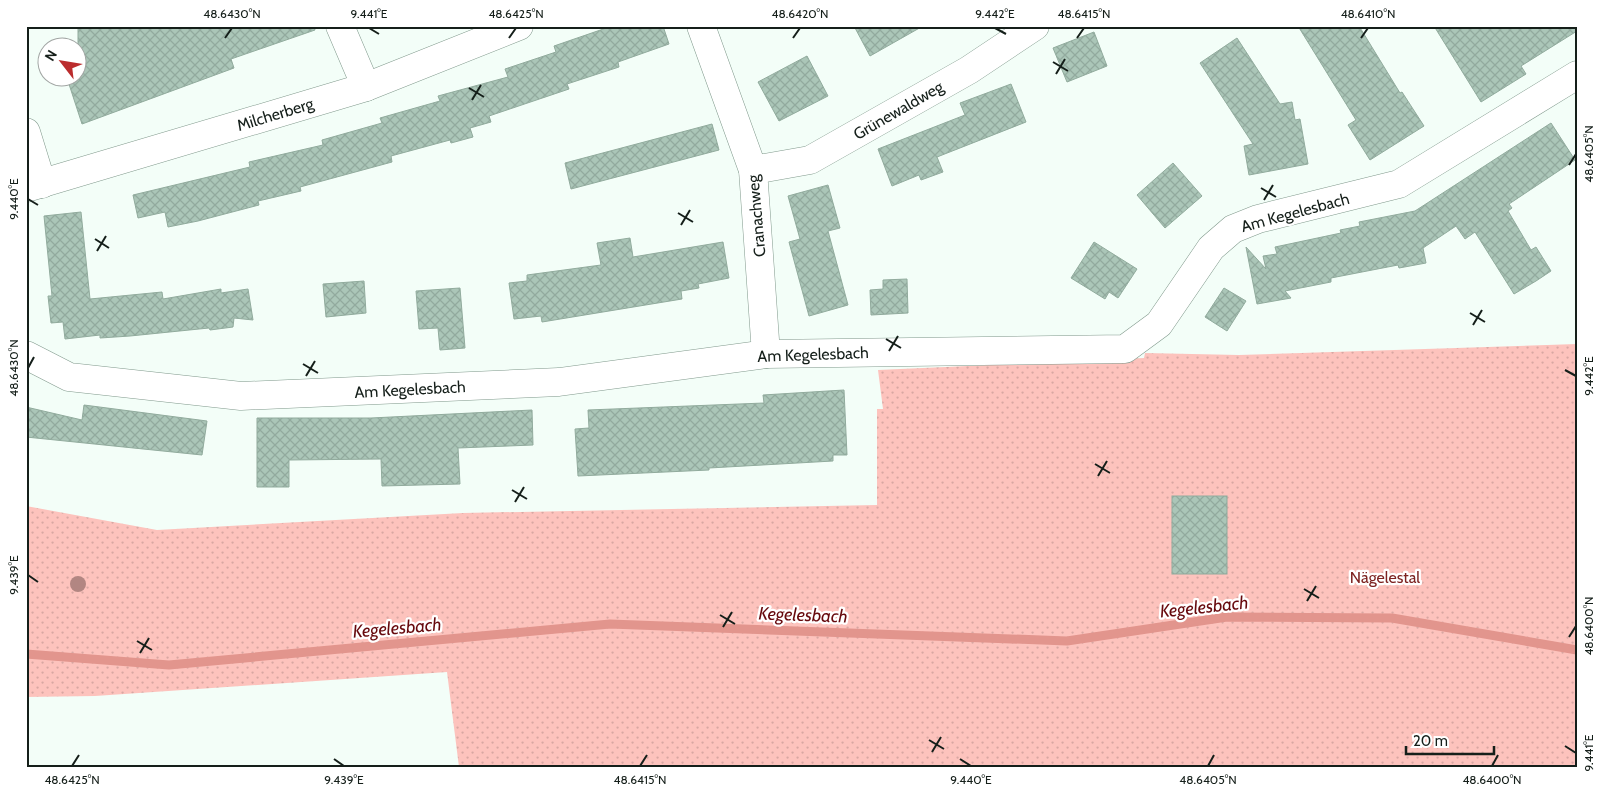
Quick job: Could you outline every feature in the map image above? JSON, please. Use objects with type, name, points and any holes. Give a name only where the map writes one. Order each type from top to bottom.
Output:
[{"type":"street","points":[[340,26],[366,87]]},
{"type":"street","name":"Milcherberg","points":[[34,186],[366,87],[519,26]]},
{"type":"street","name":"Cranachweg","points":[[701,26],[753,170],[766,354]]},
{"type":"street","name":"Grünewaldweg","points":[[753,170],[810,160],[969,70],[1035,26]]},
{"type":"street","name":"Am Kegelesbach","points":[[26,355],[69,377],[241,396],[559,382],[766,354],[1125,348],[1159,324],[1211,248],[1233,229],[1258,219],[1400,184],[1577,75]]},
{"type":"street","points":[[26,132],[34,186]]},
{"type":"green space","name":"Nägelestal","points":[[1577,344],[1577,767],[459,767],[447,672],[95,696],[26,697],[26,506],[157,530],[463,513],[877,505],[877,409],[883,409],[878,370],[1144,358],[1145,353],[1239,355]]},
{"type":"building","points":[[78,26],[314,26],[315,30],[231,59],[234,68],[82,124],[70,88],[88,88],[88,38],[78,38]]},
{"type":"building","points":[[612,26],[663,26],[669,44],[618,62],[619,67],[567,84],[569,89],[489,116],[491,122],[470,128],[473,137],[451,143],[450,140],[391,156],[392,162],[300,187],[301,191],[258,201],[259,205],[198,221],[168,227],[165,212],[138,218],[133,195],[250,167],[249,162],[323,145],[322,140],[382,123],[380,118],[440,101],[438,96],[508,77],[505,69],[556,52],[554,46]]},
{"type":"building","points":[[854,26],[923,26],[870,56]]},
{"type":"building","points":[[1298,26],[1359,26],[1400,93],[1402,92],[1424,126],[1370,160],[1348,125],[1356,120]]},
{"type":"building","points":[[1434,26],[1577,26],[1577,31],[1521,66],[1526,74],[1481,102]]},
{"type":"building","points":[[1094,32],[1107,66],[1067,82],[1053,48]]},
{"type":"building","points":[[1237,38],[1280,104],[1292,102],[1295,120],[1300,119],[1308,164],[1249,175],[1244,146],[1253,144],[1200,63]]},
{"type":"building","points":[[807,56],[828,96],[779,121],[758,82]]},
{"type":"building","points":[[1011,84],[1026,122],[937,157],[943,172],[921,180],[919,175],[892,186],[878,149],[965,115],[960,103]]},
{"type":"building","points":[[1551,123],[1575,160],[1509,204],[1512,208],[1508,211],[1531,250],[1536,247],[1551,271],[1536,281],[1514,294],[1475,232],[1465,239],[1456,226],[1423,248],[1426,263],[1399,268],[1398,265],[1331,278],[1331,282],[1285,291],[1291,298],[1257,304],[1246,247],[1266,269],[1263,256],[1277,254],[1275,247],[1341,233],[1340,230],[1360,226],[1359,222],[1415,211]]},
{"type":"building","points":[[712,124],[719,150],[571,189],[565,163]]},
{"type":"building","points":[[1173,163],[1202,196],[1165,228],[1137,195]]},
{"type":"building","points":[[828,185],[840,228],[828,231],[848,305],[809,316],[789,242],[800,239],[788,196]]},
{"type":"building","points":[[81,212],[90,299],[162,292],[163,299],[221,289],[221,293],[248,289],[253,320],[234,318],[233,327],[210,330],[209,328],[130,336],[100,338],[100,335],[65,339],[63,322],[51,323],[48,296],[52,296],[44,216]]},
{"type":"building","points":[[630,238],[633,257],[723,242],[729,278],[698,284],[699,288],[681,291],[682,299],[542,322],[541,316],[514,319],[509,283],[527,281],[527,275],[601,265],[597,243]]},
{"type":"building","points":[[1094,242],[1137,269],[1118,298],[1109,292],[1105,299],[1071,278]]},
{"type":"building","points":[[907,279],[908,313],[871,315],[870,290],[883,289],[883,280]]},
{"type":"building","points":[[364,281],[366,313],[326,317],[323,284]]},
{"type":"building","points":[[460,288],[465,348],[440,350],[438,328],[419,329],[416,291]]},
{"type":"building","points":[[1224,288],[1246,301],[1227,331],[1205,317]]},
{"type":"building","points":[[844,390],[847,455],[833,455],[833,461],[709,468],[709,470],[578,476],[575,429],[589,428],[588,410],[764,403],[763,395]]},
{"type":"building","points":[[84,405],[207,421],[202,455],[26,437],[26,407],[82,420]]},
{"type":"building","points":[[532,410],[533,445],[458,448],[460,484],[382,486],[381,459],[289,460],[289,487],[257,487],[257,418],[371,418]]},
{"type":"building","points":[[1172,496],[1227,496],[1227,574],[1172,574]]},
{"type":"waterway","name":"Kegelesbach","points":[[26,654],[169,665],[610,624],[1067,641],[1227,617],[1392,618],[1577,650]]}]
